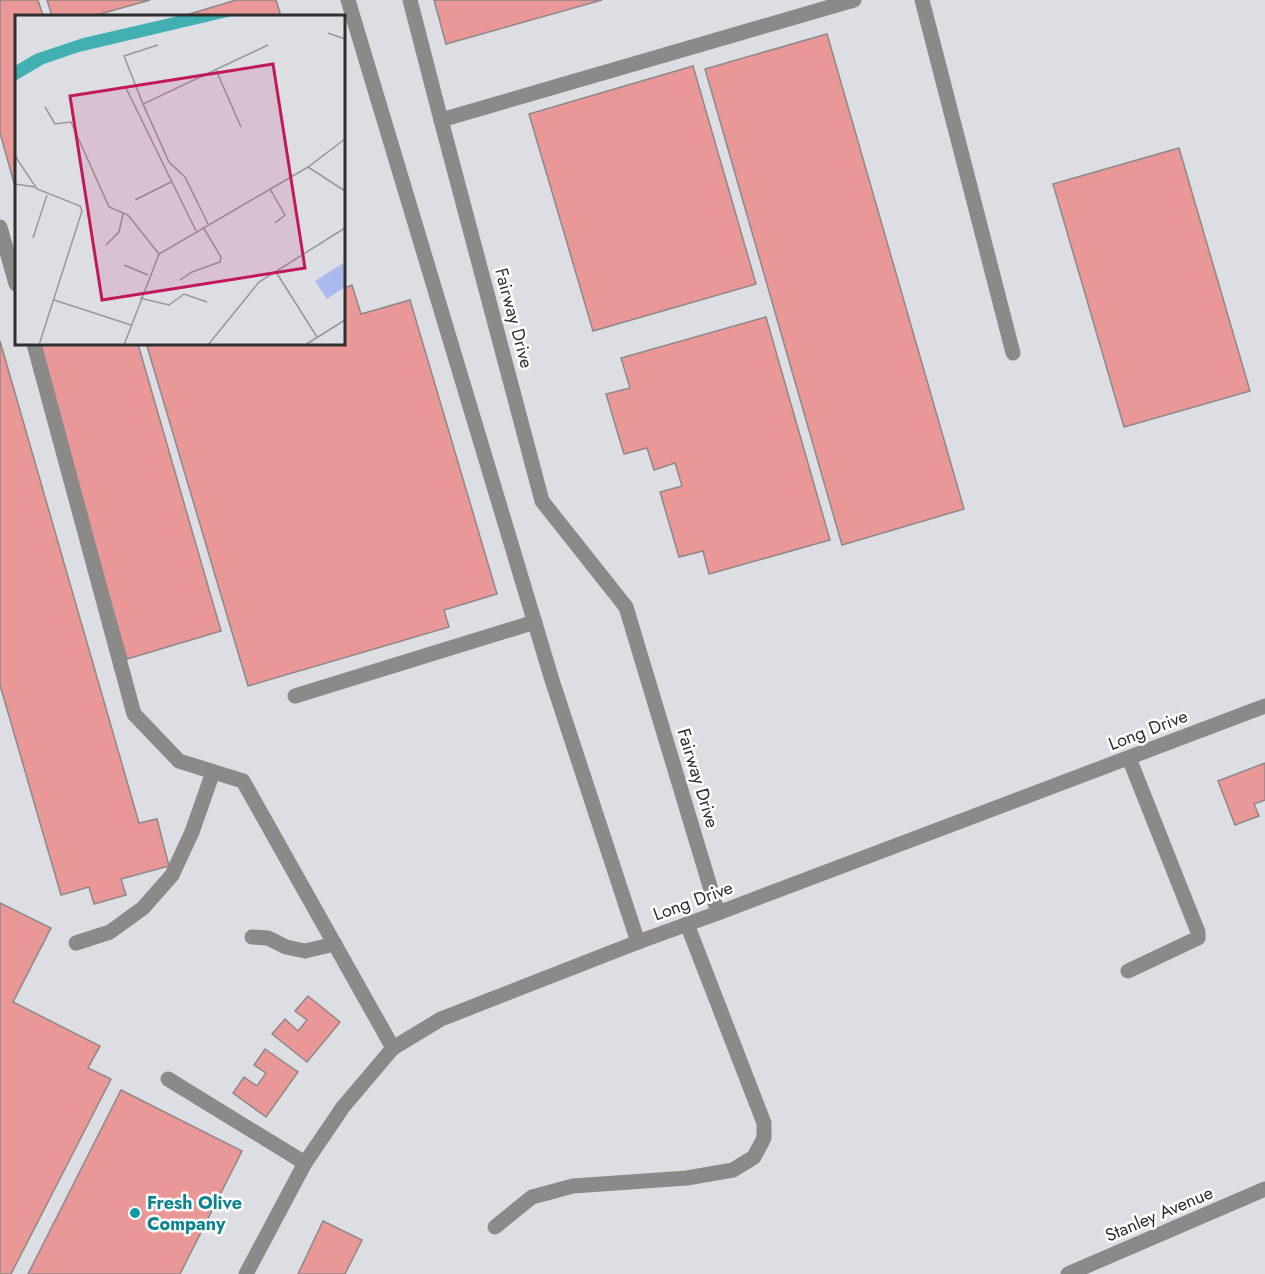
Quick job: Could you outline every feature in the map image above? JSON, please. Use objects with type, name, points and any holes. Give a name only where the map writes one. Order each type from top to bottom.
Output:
[{"type":"street","points":[[348,0],[535,622],[638,942]]},
{"type":"street","name":"Fairway Drive","points":[[410,0],[543,501],[626,607],[718,913]]},
{"type":"street","points":[[441,120],[854,0]]},
{"type":"street","points":[[921,0],[1013,354]]},
{"type":"street","points":[[0,227],[15,280]]},
{"type":"street","points":[[34,345],[134,714],[179,761],[243,781],[393,1048]]},
{"type":"street","points":[[295,696],[535,622]]},
{"type":"street","name":"Long Drive","points":[[246,1274],[305,1163],[343,1107],[393,1048],[441,1019],[638,942],[1265,706]]},
{"type":"street","points":[[1128,971],[1197,938],[1198,932],[1129,758]]},
{"type":"street","points":[[76,943],[110,932],[143,908],[172,875],[192,832],[213,772]]},
{"type":"street","points":[[495,1227],[532,1197],[573,1186],[687,1178],[733,1170],[754,1157],[764,1138],[764,1123],[687,924]]},
{"type":"street","points":[[252,937],[268,938],[286,947],[305,951],[334,944]]},
{"type":"street","points":[[168,1079],[305,1163]]},
{"type":"street","name":"Stanley Avenue","points":[[1068,1274],[1085,1271],[1265,1189]]},
{"type":"building","points":[[0,0],[38,0],[43,15],[15,15],[15,186],[0,133]]},
{"type":"building","points":[[47,0],[150,0],[97,15],[52,15]]},
{"type":"building","points":[[236,0],[276,0],[281,15],[186,15]]},
{"type":"building","points":[[434,0],[602,0],[446,44]]},
{"type":"building","points":[[827,34],[964,509],[842,545],[705,69]]},
{"type":"building","points":[[693,66],[756,284],[593,331],[529,114]]},
{"type":"building","points":[[1179,148],[1250,391],[1124,427],[1053,184]]},
{"type":"building","points":[[352,285],[361,314],[410,300],[497,594],[444,610],[449,627],[248,686],[147,346],[345,345],[345,288]]},
{"type":"building","points":[[766,317],[830,540],[709,574],[703,551],[679,557],[660,492],[682,486],[675,463],[654,470],[647,448],[624,454],[606,394],[630,388],[621,358]]},
{"type":"building","points":[[0,341],[139,823],[157,819],[169,866],[121,879],[126,895],[94,904],[89,887],[61,895],[0,685]]},
{"type":"building","points":[[36,345],[138,345],[221,631],[127,659]]},
{"type":"building","points":[[1265,763],[1265,800],[1254,804],[1259,816],[1235,825],[1218,781]]},
{"type":"building","points":[[0,903],[51,928],[13,1002],[100,1046],[88,1068],[111,1079],[11,1274],[0,1274]]},
{"type":"building","points":[[308,996],[340,1022],[307,1062],[272,1034],[285,1019],[298,1031],[307,1020],[295,1011]]},
{"type":"building","points":[[265,1049],[298,1072],[266,1117],[233,1093],[244,1077],[257,1086],[266,1073],[254,1065]]},
{"type":"building","name":"Fresh Olive Company","points":[[121,1090],[242,1151],[180,1274],[28,1274]]},
{"type":"building","points":[[323,1221],[362,1240],[345,1274],[298,1274]]},
{"type":"place","name":"Fresh Olive Company","points":[[135,1213]]}]
